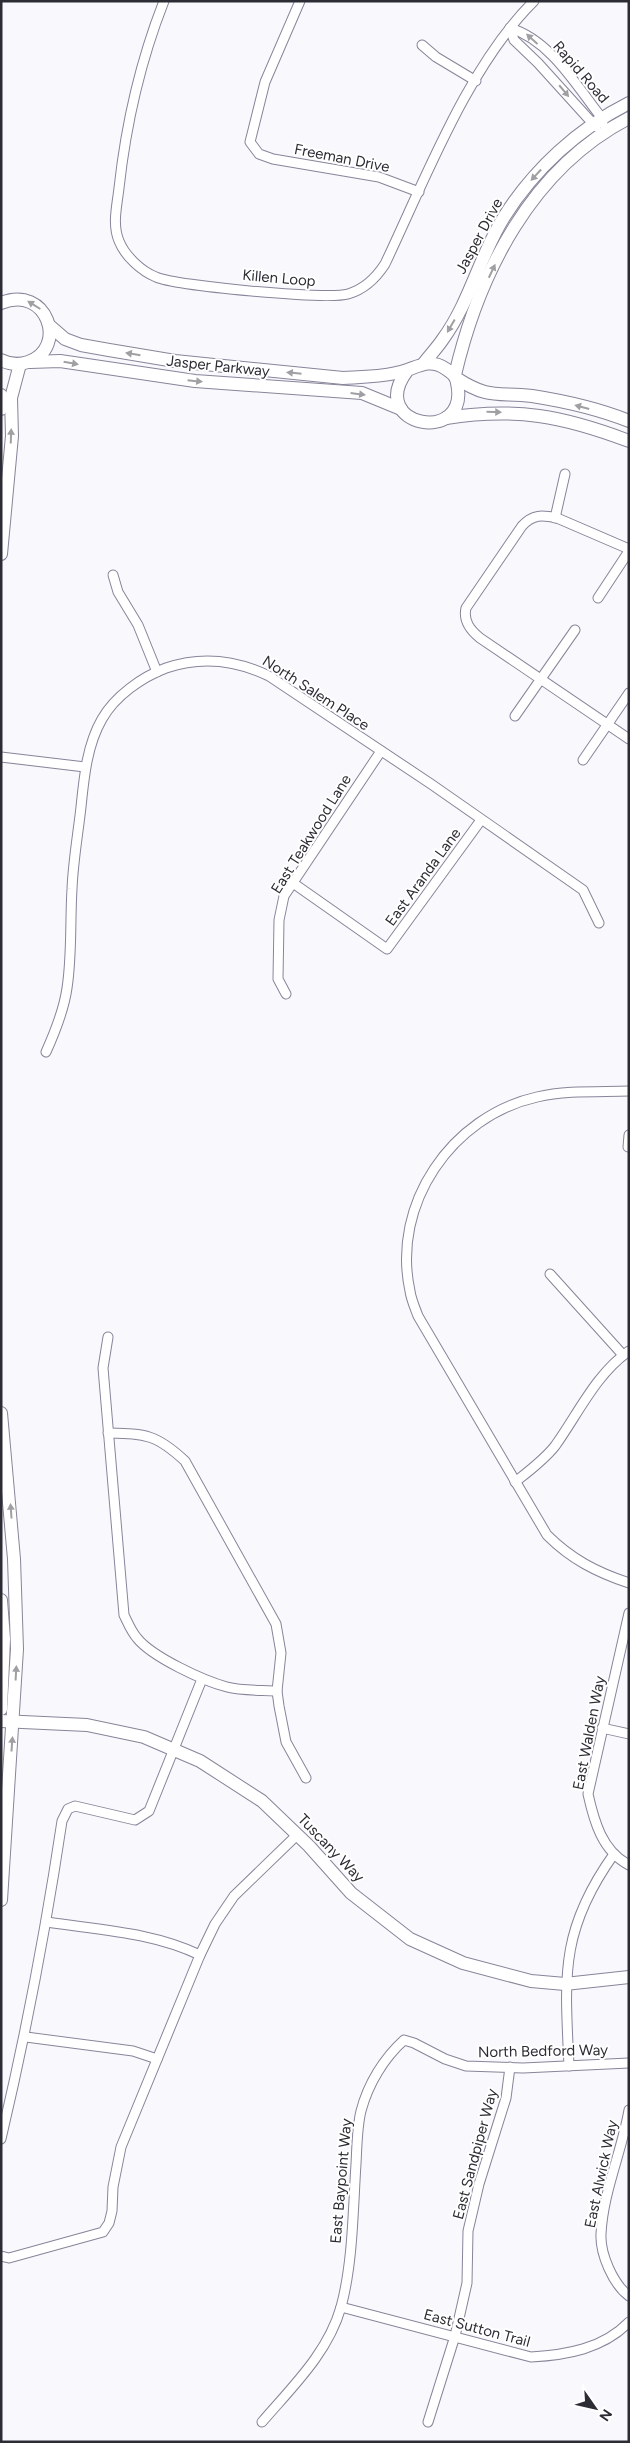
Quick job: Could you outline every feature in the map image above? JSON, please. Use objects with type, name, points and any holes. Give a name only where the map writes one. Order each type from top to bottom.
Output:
[{"type":"main road","name":"Jasper Drive","points":[[424,363],[444,339],[504,217],[527,185],[546,164],[596,121],[629,103]]},
{"type":"main road","name":"Jasper Drive","points":[[455,377],[472,316],[517,222],[540,190],[564,163],[604,131],[629,118]]},
{"type":"main road","name":"Jasper Parkway","points":[[1,303],[20,298],[31,301],[46,316],[50,326],[65,338],[81,345],[175,361],[343,378],[368,378],[406,371]]},
{"type":"main road","points":[[1,554],[12,436],[11,398],[25,363],[39,356],[46,347],[50,337],[50,326]]},
{"type":"main road","name":"Jasper Parkway","points":[[1,360],[25,363],[60,361],[194,381],[362,393],[402,409]]},
{"type":"main road","points":[[629,421],[562,401],[530,396],[495,396],[480,392],[441,366],[424,363],[406,371],[398,389],[402,409],[414,421],[422,423],[430,424],[446,418],[488,412],[528,414],[564,420],[629,442]]},
{"type":"main road","points":[[446,418],[456,404],[458,395],[455,377]]},
{"type":"main road","points":[[1,395],[1,409]]},
{"type":"main road","points":[[1,1413],[14,1559],[17,1649],[7,1721],[1,1900]]},
{"type":"main road","points":[[1,1600],[4,1639],[1,1709]]},
{"type":"main road","name":"Tuscany Way","points":[[7,1721],[87,1725],[144,1737],[200,1761],[262,1801],[297,1835],[351,1893],[410,1939],[463,1962],[531,1981],[565,1984],[629,1976]]},
{"type":"street","name":"Killen Loop","points":[[164,1],[145,54],[128,124],[115,223],[119,242],[141,269],[170,282],[317,296],[346,295],[360,290],[375,278],[385,264],[487,60],[510,28],[534,1]]},
{"type":"street","name":"Freeman Drive","points":[[300,1],[288,24],[265,82],[250,142],[259,154],[272,159],[379,177],[420,192]]},
{"type":"street","name":"Rapid Road","points":[[510,28],[514,40],[596,121]]},
{"type":"street","name":"Rapid Road","points":[[510,28],[527,33],[560,64],[604,131]]},
{"type":"street","points":[[422,45],[436,57],[476,81]]},
{"type":"street","points":[[555,518],[565,474]]},
{"type":"street","points":[[598,598],[629,550],[591,531],[555,518],[537,516],[528,520],[466,608],[464,614],[468,625],[480,638],[629,739]]},
{"type":"street","points":[[113,575],[118,592],[138,624],[157,672]]},
{"type":"street","points":[[514,716],[575,630]]},
{"type":"street","name":"North Salem Place","points":[[46,1052],[58,1025],[67,988],[72,886],[85,766],[102,719],[127,692],[157,672],[198,661],[248,666],[269,676],[583,890],[599,923]]},
{"type":"street","points":[[583,760],[629,692]]},
{"type":"street","name":"East Teakwood Lane","points":[[286,994],[278,979],[279,920],[284,896],[381,752]]},
{"type":"street","points":[[1,757],[85,766]]},
{"type":"street","name":"East Aranda Lane","points":[[293,883],[387,949],[481,820]]},
{"type":"street","points":[[629,1091],[568,1093],[537,1097],[500,1111],[469,1129],[444,1155],[422,1187],[411,1217],[407,1256],[410,1291],[418,1316],[547,1534],[559,1546],[588,1567],[629,1582]]},
{"type":"street","points":[[628,1147],[629,1135]]},
{"type":"street","points":[[515,1482],[536,1466],[554,1447],[600,1381],[626,1353],[550,1274]]},
{"type":"street","points":[[108,1337],[103,1368],[124,1615],[129,1627],[138,1640],[148,1648],[202,1679],[228,1687],[277,1691]]},
{"type":"street","points":[[108,1433],[141,1434],[166,1443],[185,1461],[276,1624],[281,1653],[277,1691],[286,1742],[306,1778]]},
{"type":"street","name":"East Walden Way","points":[[629,1613],[588,1794],[594,1820],[604,1842],[614,1854],[629,1865]]},
{"type":"street","points":[[1,2139],[26,2037],[47,1922],[62,1821],[68,1809],[75,1806],[135,1820],[143,1817],[149,1811],[172,1749],[202,1679]]},
{"type":"street","points":[[602,1728],[629,1734]]},
{"type":"street","points":[[1,2256],[10,2258],[103,2232],[109,2224],[112,2211],[112,2187],[121,2147],[200,1955],[215,1924],[234,1896],[297,1835]]},
{"type":"street","points":[[569,2066],[565,1984],[569,1950],[576,1922],[586,1897],[614,1854]]},
{"type":"street","points":[[47,1922],[148,1936],[177,1944],[200,1955]]},
{"type":"street","points":[[26,2037],[133,2051],[157,2058]]},
{"type":"street","name":"North Bedford Way","points":[[404,2040],[414,2043],[444,2059],[466,2066],[569,2066],[629,2063]]},
{"type":"street","name":"East Baypoint Way","points":[[262,2422],[319,2355],[341,2307],[347,2273],[361,2111],[375,2079],[390,2053],[404,2040]]},
{"type":"street","name":"East Sandpiper Way","points":[[428,2422],[455,2336],[467,2283],[468,2231],[478,2184],[506,2098],[510,2067]]},
{"type":"street","name":"East Alwick Way","points":[[629,2110],[619,2157],[604,2209],[600,2237],[608,2267],[629,2296]]},
{"type":"street","name":"East Sutton Trail","points":[[341,2307],[531,2357],[560,2355],[587,2349],[623,2329],[629,2322]]}]
